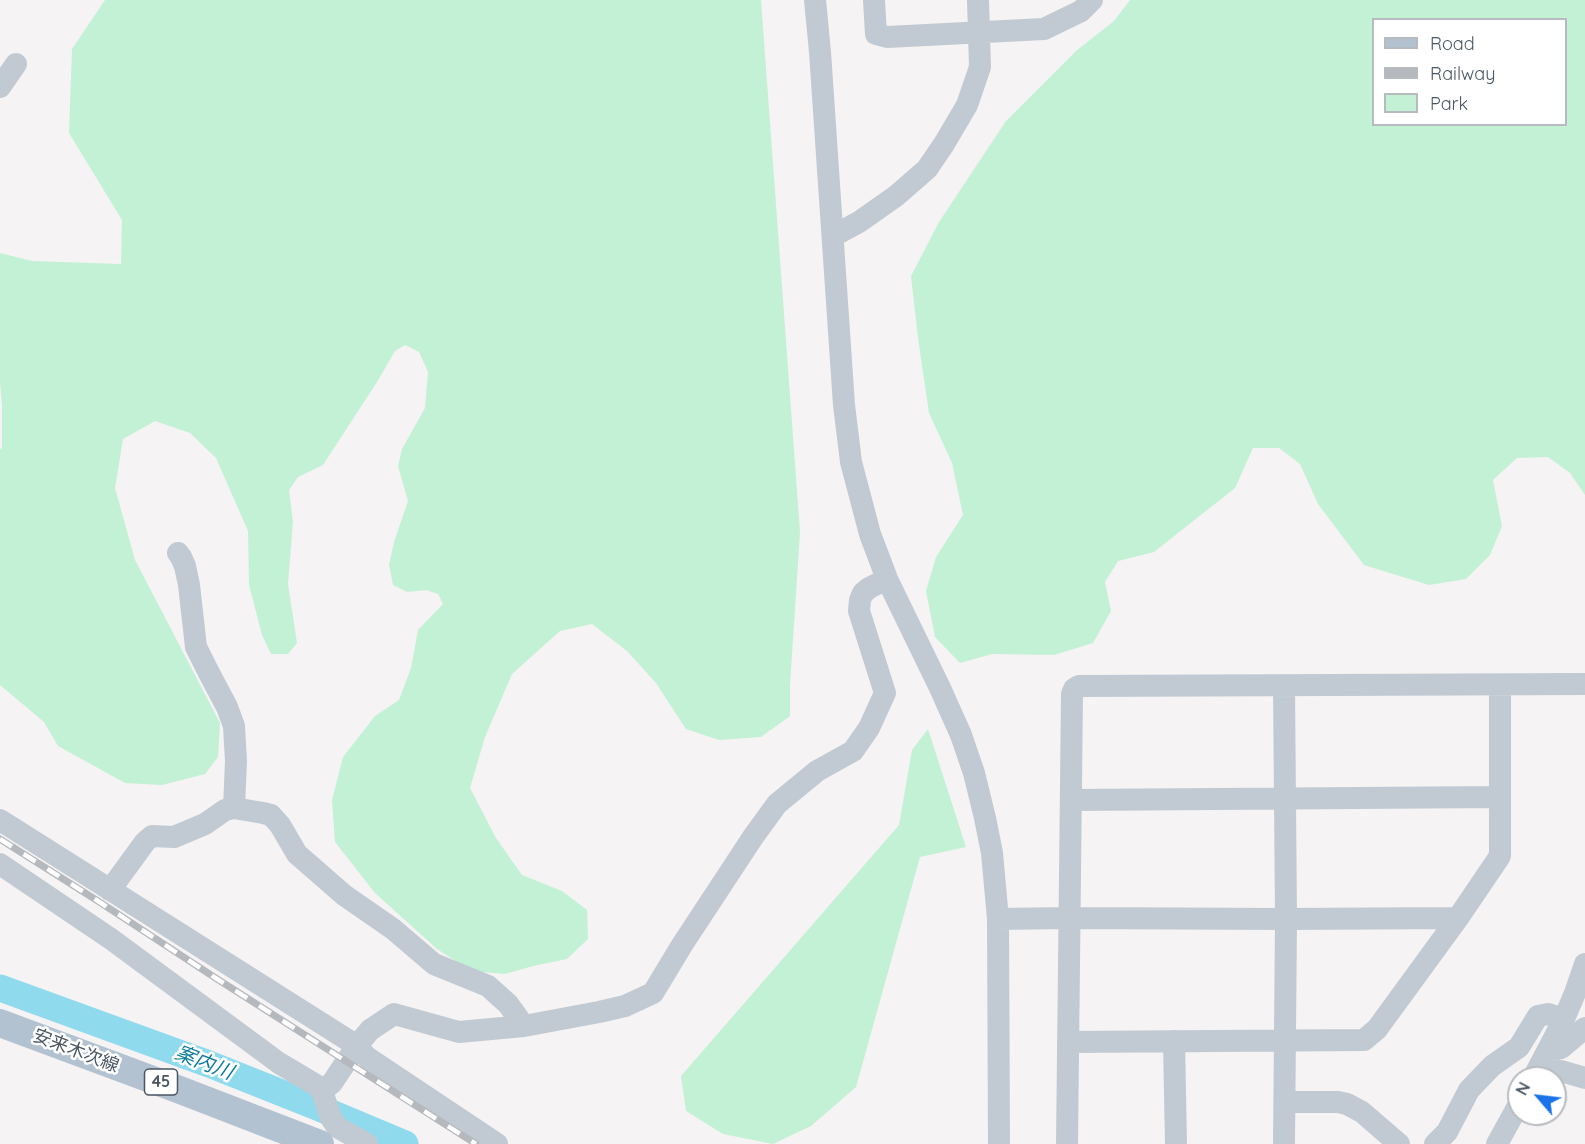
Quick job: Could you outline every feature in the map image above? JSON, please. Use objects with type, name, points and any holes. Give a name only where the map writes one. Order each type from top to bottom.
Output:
[{"type":"main road","name":"安来木次線","points":[[0,1023],[320,1144]]},
{"type":"street","points":[[815,0],[844,405],[851,462],[870,534],[887,579],[961,735],[985,818],[992,853],[998,919],[999,1144]]},
{"type":"street","points":[[874,0],[876,34],[887,37],[1044,29],[1081,11],[1092,0]]},
{"type":"street","points":[[832,236],[860,222],[896,196],[927,169],[944,144],[967,105],[980,67],[978,0]]},
{"type":"street","points":[[0,87],[16,64]]},
{"type":"street","points":[[178,553],[185,567],[189,585],[196,647],[227,707],[234,726],[236,761],[234,808]]},
{"type":"street","points":[[322,1093],[332,1083],[370,1030],[394,1014],[459,1032],[524,1026],[600,1012],[625,1006],[653,993],[682,945],[777,804],[817,771],[853,751],[869,728],[885,693],[859,611],[860,600],[869,588],[887,579]]},
{"type":"street","points":[[1066,1144],[1072,694],[1074,689],[1079,686],[1585,684]]},
{"type":"street","points":[[1068,1042],[1364,1040],[1377,1029],[1500,856],[1500,685]]},
{"type":"street","points":[[1284,686],[1286,919],[1284,1144]]},
{"type":"street","points":[[1071,800],[1500,797]]},
{"type":"street","points":[[110,890],[145,842],[152,836],[174,837],[205,824],[225,810],[234,808],[263,813],[271,816],[280,825],[297,854],[344,896],[393,929],[434,964],[488,986],[508,1004],[524,1026]]},
{"type":"street","points":[[0,820],[351,1042],[376,1064],[497,1144]]},
{"type":"street","points":[[0,864],[111,939],[279,1063],[311,1082],[322,1093],[337,1126],[367,1144]]},
{"type":"street","points":[[998,919],[1458,918]]},
{"type":"street","points":[[1539,1066],[1564,1019],[1585,964]]},
{"type":"street","points":[[1435,1144],[1447,1132],[1469,1090],[1492,1066],[1519,1047],[1538,1016],[1548,1014],[1564,1019]]},
{"type":"street","points":[[1549,1048],[1561,1048],[1585,1028]]},
{"type":"street","points":[[1174,1041],[1176,1144]]},
{"type":"street","points":[[1567,1073],[1585,1078]]},
{"type":"street","points":[[1285,1102],[1347,1104],[1362,1112],[1399,1144]]},
{"type":"street","points":[[1497,1144],[1509,1126]]},
{"type":"green space","points":[[105,0],[761,0],[800,532],[790,716],[761,737],[719,740],[686,729],[656,683],[627,651],[592,624],[560,631],[512,674],[485,737],[470,788],[496,838],[522,875],[562,891],[587,910],[588,939],[567,959],[505,974],[471,971],[437,949],[375,893],[335,842],[332,800],[343,757],[375,716],[399,700],[411,668],[418,630],[443,604],[438,594],[426,590],[407,592],[393,585],[389,565],[408,501],[398,466],[402,449],[425,408],[428,372],[419,352],[405,345],[395,351],[323,465],[298,477],[289,490],[293,522],[288,584],[297,643],[288,654],[271,654],[262,635],[249,585],[248,531],[216,458],[190,433],[155,421],[123,439],[115,488],[135,560],[220,723],[218,757],[205,774],[162,785],[125,783],[58,746],[44,722],[0,685],[2,405],[0,253],[32,261],[121,264],[122,220],[69,133],[72,49]]},
{"type":"green space","points":[[1130,0],[1585,0],[1585,495],[1570,473],[1548,457],[1517,458],[1493,480],[1502,526],[1490,555],[1466,579],[1429,585],[1364,565],[1318,504],[1300,464],[1279,448],[1253,448],[1235,488],[1154,552],[1118,561],[1105,582],[1111,611],[1093,643],[1054,655],[992,654],[960,663],[935,637],[926,591],[936,557],[963,515],[952,463],[929,413],[911,276],[939,222],[1006,121],[1076,51],[1114,21]]},
{"type":"green space","points":[[928,729],[966,847],[920,857],[856,1087],[811,1126],[773,1144],[723,1134],[686,1111],[681,1076],[899,825],[912,750]]},
{"type":"waterway","name":"案内川","points":[[0,988],[209,1064],[405,1144]]},
{"type":"railway","points":[[0,839],[476,1144]]}]
